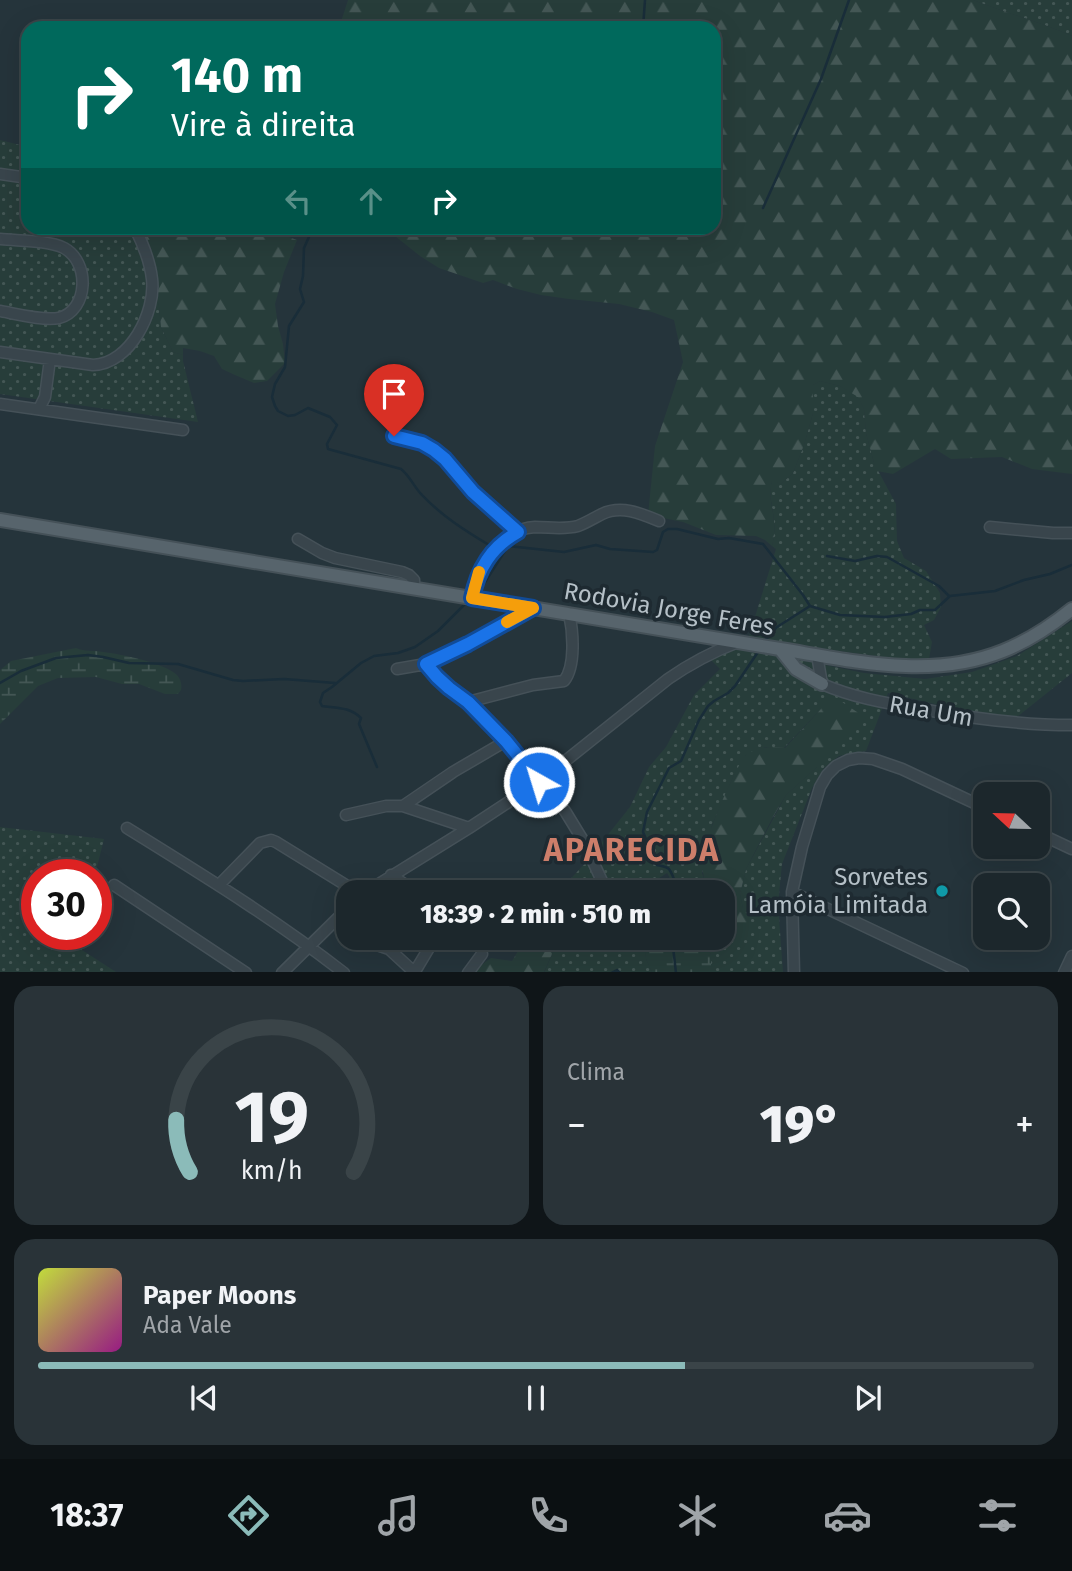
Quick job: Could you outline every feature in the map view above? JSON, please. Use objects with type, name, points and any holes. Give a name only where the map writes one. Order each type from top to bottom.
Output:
[{"type":"main road","name":"Rodovia Jorge Feres","points":[[0,520],[817,655],[902,666],[925,667],[971,661],[1002,651],[1030,638],[1072,609]]},
{"type":"main road","points":[[780,649],[796,669],[822,684]]},
{"type":"street","points":[[0,174],[21,176]]},
{"type":"street","points":[[0,352],[93,365],[111,362],[121,354],[146,317],[153,294],[152,277],[138,235]]},
{"type":"street","points":[[0,239],[51,244],[66,249],[79,263],[83,289],[75,306],[61,317],[49,319],[0,311]]},
{"type":"street","points":[[39,409],[46,390],[50,359]]},
{"type":"street","points":[[0,404],[183,430]]},
{"type":"street","points":[[394,436],[422,443],[434,450],[480,499],[518,532]]},
{"type":"street","points":[[472,598],[478,575],[488,557],[506,538],[518,532],[533,527],[558,529],[577,526],[605,512],[618,510],[630,510],[659,521]]},
{"type":"street","points":[[990,527],[1072,533]]},
{"type":"street","points":[[298,539],[335,558],[402,572],[414,580],[414,588]]},
{"type":"street","points":[[397,669],[426,664],[533,608]]},
{"type":"street","points":[[468,702],[533,685],[564,681],[571,662],[569,613]]},
{"type":"street","points":[[384,880],[539,782],[668,679],[703,656],[738,642]]},
{"type":"street","points":[[817,655],[822,684]]},
{"type":"street","points":[[426,664],[506,741],[565,811],[576,826],[601,880]]},
{"type":"street","name":"Rua Um","points":[[822,684],[882,702],[964,717],[1012,723],[1072,725]]},
{"type":"street","points":[[403,807],[453,772],[506,741]]},
{"type":"street","points":[[794,972],[792,892],[820,787],[836,766],[848,760],[873,759],[902,769],[973,802]]},
{"type":"street","points":[[346,815],[386,806],[403,807],[470,828]]},
{"type":"street","points":[[127,828],[219,885],[344,972]]},
{"type":"street","points":[[1050,839],[1072,849]]},
{"type":"street","points":[[219,885],[260,843],[271,840],[338,880]]},
{"type":"street","points":[[391,875],[398,880]]},
{"type":"street","points":[[114,885],[246,972]]},
{"type":"street","points":[[792,892],[963,972]]},
{"type":"street","points":[[282,972],[336,921]]},
{"type":"street","points":[[390,950],[414,972],[428,950]]},
{"type":"street","points":[[468,972],[482,954]]},
{"type":"street","points":[[1064,972],[1072,956]]},
{"type":"green space","points":[[348,0],[973,0],[1072,36],[1072,474],[1032,469],[1002,457],[951,459],[935,449],[893,474],[877,471],[866,433],[864,409],[858,397],[840,386],[820,381],[813,385],[813,413],[793,473],[781,484],[772,481],[772,546],[756,536],[716,535],[683,522],[648,515],[655,446],[683,362],[674,320],[619,304],[541,295],[493,280],[483,283],[439,268],[394,235],[721,235],[721,21],[341,21]]},
{"type":"green space","points":[[973,0],[1072,0],[1072,36],[1048,26]]},
{"type":"green space","points":[[0,140],[21,145],[21,235],[143,235],[161,327],[173,352],[183,355],[198,422],[0,394]]},
{"type":"green space","points":[[143,235],[283,235],[297,240],[275,304],[285,363],[267,381],[254,383],[222,369],[214,356],[183,348],[183,355],[173,352],[161,327],[159,306]]},
{"type":"green space","points":[[820,381],[840,386],[858,396],[864,409],[866,433],[874,463],[896,504],[897,541],[904,558],[926,571],[940,593],[941,607],[934,620],[924,625],[932,642],[929,659],[905,660],[749,636],[776,549],[772,546],[772,480],[781,484],[793,473],[813,413],[813,385]]},
{"type":"green space","points":[[1072,621],[1072,673],[1017,717],[973,713],[888,693],[866,751],[839,756],[824,768],[812,788],[782,864],[778,904],[783,972],[711,972],[709,950],[735,950],[735,930],[743,909],[740,894],[746,869],[786,795],[817,767],[819,711],[784,748],[766,747],[746,755],[712,825],[702,873],[705,880],[671,880],[667,873],[656,880],[570,880],[630,807],[649,767],[666,747],[694,695],[720,669],[706,655],[723,644],[864,673],[925,679],[972,672],[1017,656]]},
{"type":"green space","points":[[76,648],[131,657],[163,667],[177,675],[181,690],[178,694],[165,694],[139,684],[122,684],[96,677],[58,678],[38,686],[0,724],[0,670],[11,661]]},
{"type":"green space","points":[[833,696],[863,718],[817,767],[786,795],[773,817],[746,869],[740,894],[743,909],[748,915],[748,932],[735,940],[735,880],[704,880],[702,865],[705,846],[722,801],[742,760],[756,750],[785,748]]},
{"type":"green space","points":[[0,827],[104,839],[99,859],[21,859],[21,950],[82,950],[116,972],[0,972]]},
{"type":"green space","points":[[519,950],[554,950],[544,972],[471,972],[491,958],[512,961]]},
{"type":"green space","points":[[554,950],[645,950],[652,972],[544,972]]},
{"type":"green space","points":[[645,950],[709,950],[711,972],[652,972]]},
{"type":"waterway","points":[[644,21],[645,0]]},
{"type":"waterway","points":[[763,208],[821,79],[849,0]]},
{"type":"waterway","points":[[310,235],[304,248],[300,289],[304,302],[289,326],[285,367],[275,384],[272,397],[275,406],[278,411],[288,416],[308,408],[330,417],[337,425],[327,444],[328,449],[401,469],[437,510],[489,545]]},
{"type":"waterway","points":[[480,590],[508,546],[564,552],[596,545],[610,549],[653,552],[657,550],[663,532],[668,529],[763,544],[810,606],[840,615],[885,617],[935,610],[950,596],[995,591],[1072,565]]},
{"type":"waterway","points":[[827,556],[855,561],[877,556],[887,557],[939,586],[949,596]]},
{"type":"waterway","points":[[377,767],[359,724],[361,718],[348,710],[322,706],[320,702],[323,693],[374,656],[398,653],[415,647],[438,631],[465,604]]},
{"type":"waterway","points":[[765,640],[777,627],[810,606]]},
{"type":"waterway","points":[[674,880],[667,868],[657,865],[643,832],[647,812],[669,768],[681,761],[708,706],[735,686],[758,652]]},
{"type":"waterway","points":[[0,683],[21,671],[56,658],[88,655],[129,663],[178,664],[233,680],[284,679],[335,683]]},
{"type":"waterway","points":[[673,950],[676,972]]},
{"type":"waterway","points":[[613,972],[619,972]]},
{"type":"slow traffic","points":[[479,572],[472,598],[533,608],[507,622]]},
{"type":"place","name":"Sorvetes Lamóia Limitada","points":[[942,891]]},
{"type":"district","name":"APARECIDA","points":[[632,850]]},
{"type":"route","points":[[394,436],[422,443],[434,450],[488,507],[518,532],[506,538],[488,557],[478,575],[472,598],[533,608],[426,664],[506,741],[539,782]]}]
